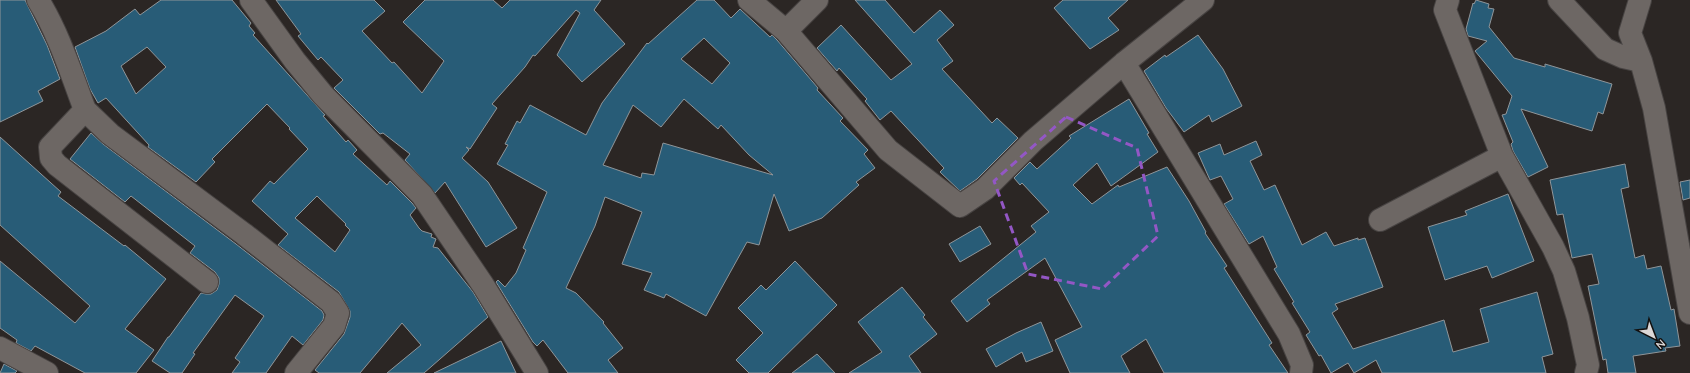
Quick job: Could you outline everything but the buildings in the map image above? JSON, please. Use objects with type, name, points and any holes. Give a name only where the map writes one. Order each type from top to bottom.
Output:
[{"type":"street","points":[[38,0],[47,15],[60,44],[85,110],[110,134],[244,234],[330,302],[338,313],[334,326],[296,373]]},
{"type":"street","points":[[251,0],[295,61],[323,95],[422,195],[483,285],[537,373]]},
{"type":"street","points":[[749,0],[786,31],[888,150],[960,206],[985,189],[1033,141],[1124,63],[1203,0]]},
{"type":"street","points":[[786,31],[817,0]]},
{"type":"street","points":[[1448,0],[1445,10],[1502,156],[1553,247],[1564,271],[1578,318],[1588,366],[1586,373]]},
{"type":"street","points":[[1558,0],[1605,49],[1623,57],[1641,61]]},
{"type":"street","points":[[1640,0],[1630,33],[1641,61],[1654,108],[1690,313]]},
{"type":"street","points":[[1124,63],[1289,334],[1302,365],[1301,373]]},
{"type":"street","points":[[85,110],[50,147],[52,158],[57,165],[207,282]]},
{"type":"street","points":[[1380,220],[1502,156]]},
{"type":"street","points":[[0,348],[47,373]]},
{"type":"highlighted area","points":[[1066,117],[1137,148],[1158,236],[1102,289],[1028,274],[994,181]]}]
